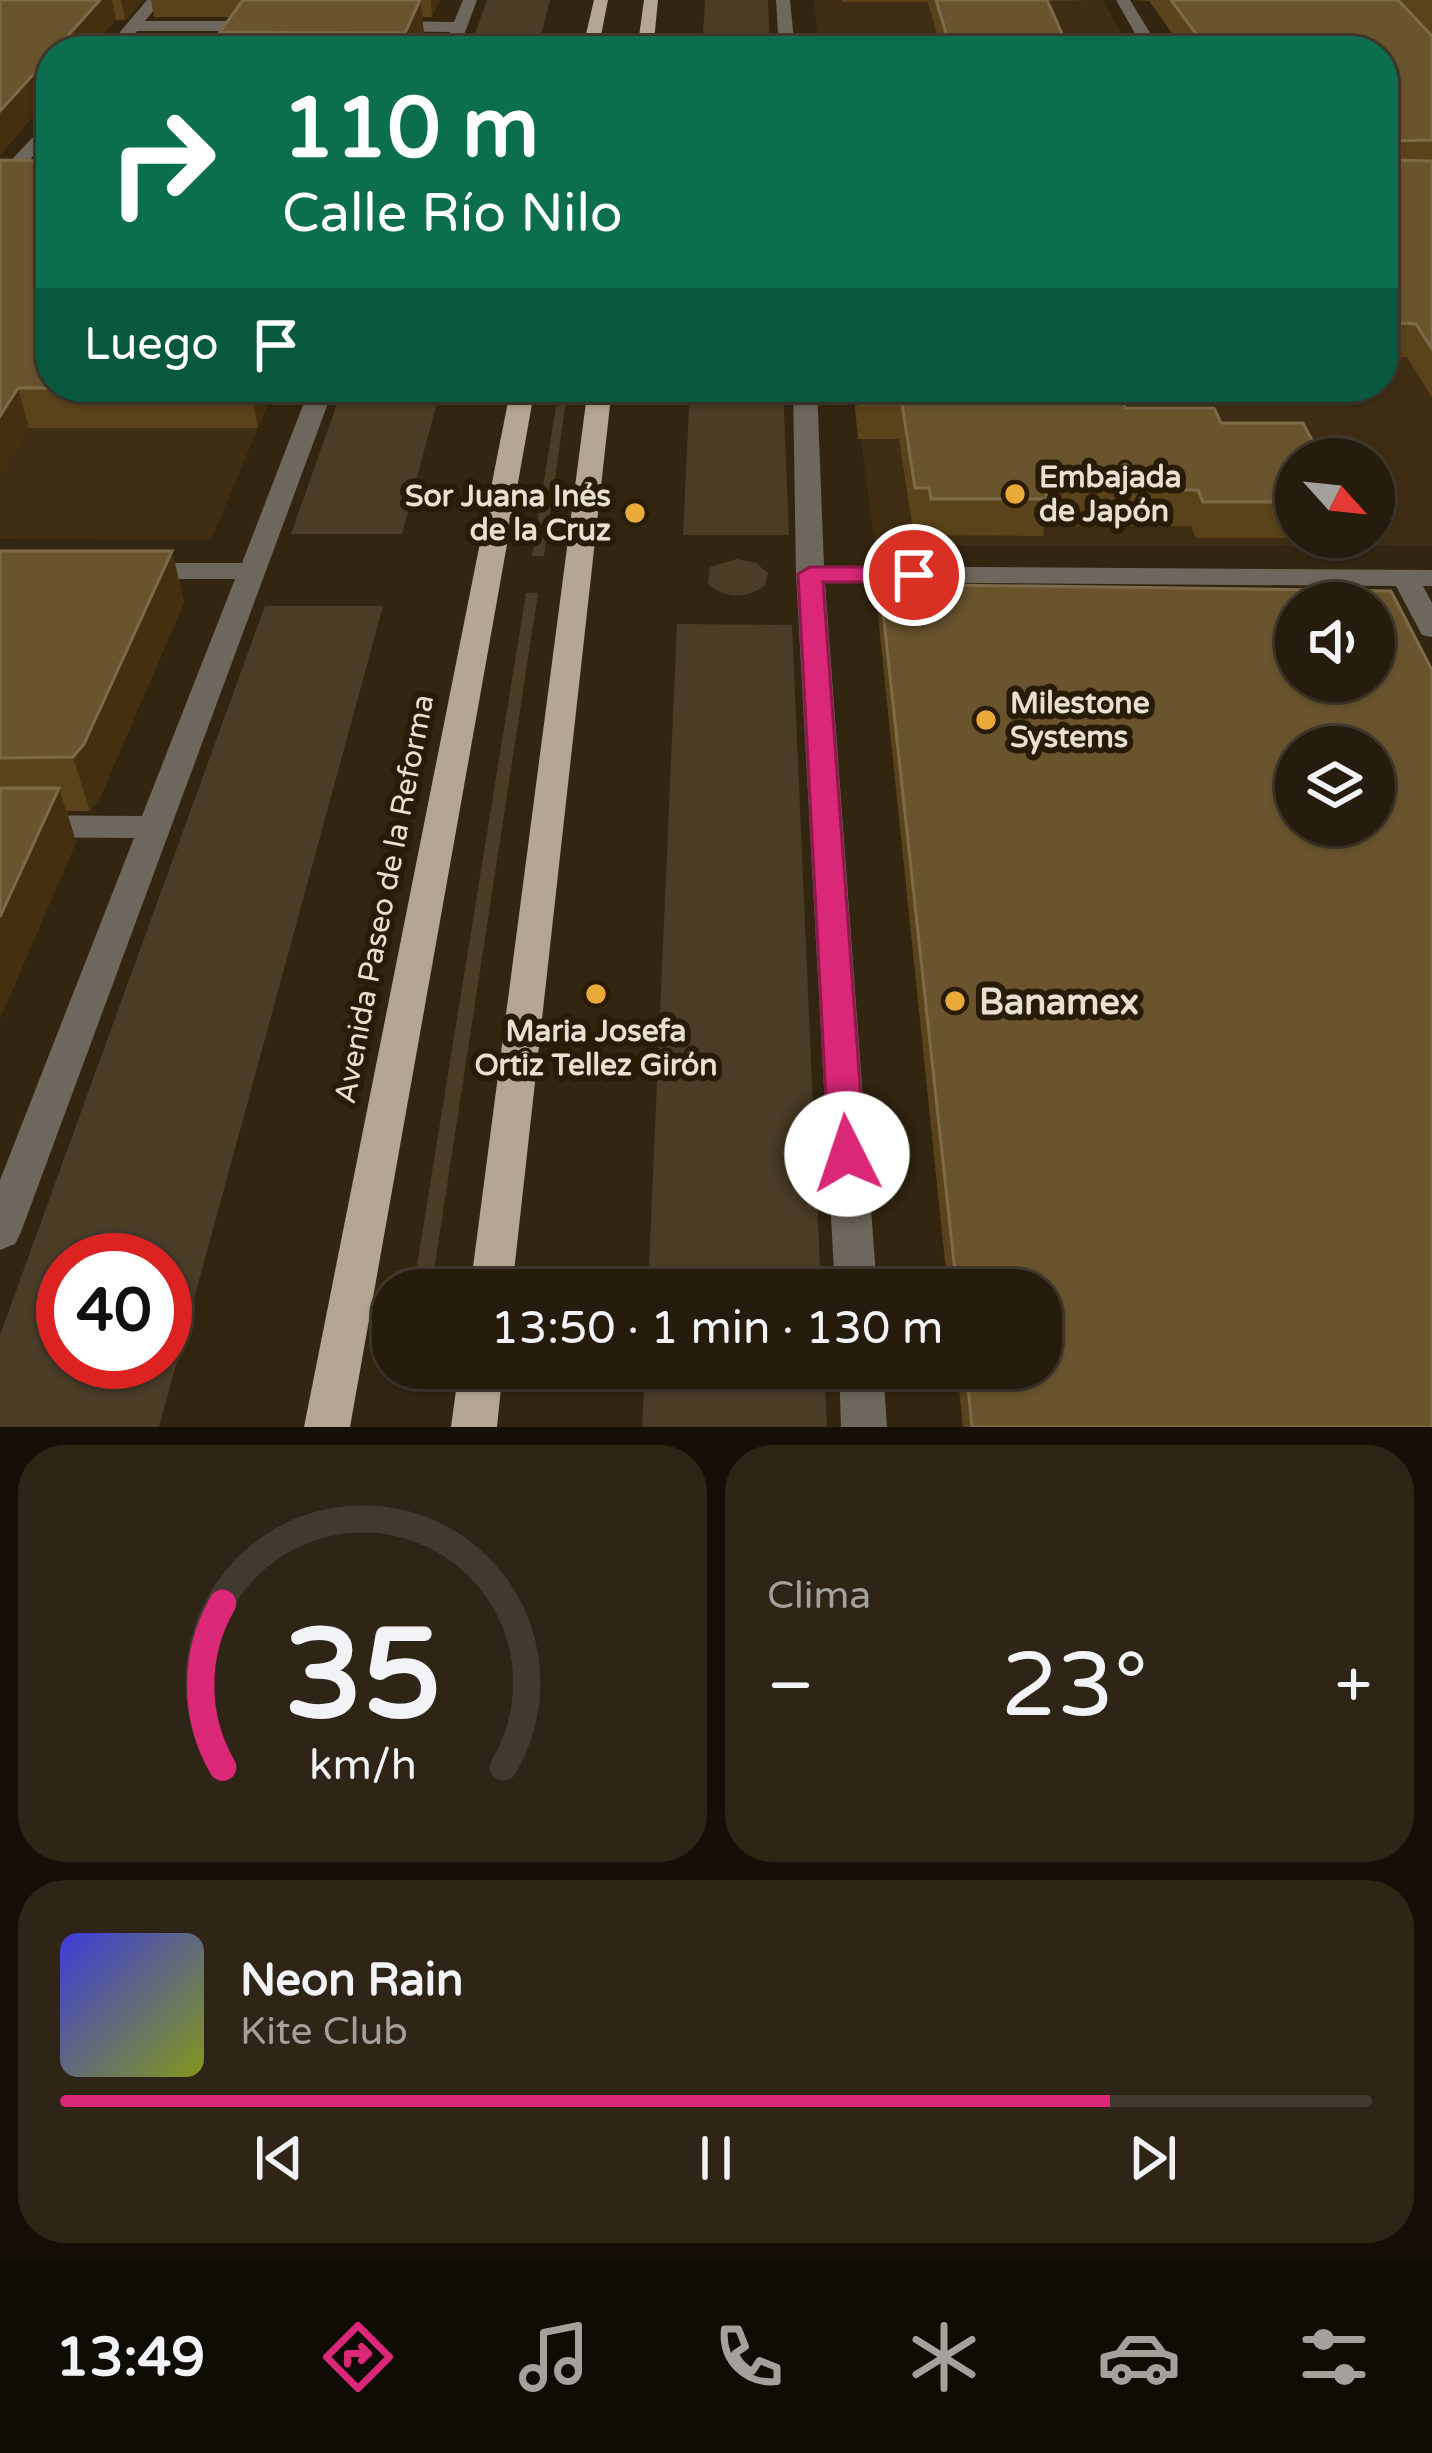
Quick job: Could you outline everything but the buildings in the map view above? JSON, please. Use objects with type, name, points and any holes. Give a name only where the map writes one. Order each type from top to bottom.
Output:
[{"type":"main road","points":[[593,36],[601,0]]},
{"type":"main road","points":[[647,36],[651,0]]},
{"type":"main road","points":[[3,177],[35,173]]},
{"type":"main road","name":"Avenida Paseo de la Reforma","points":[[327,1427],[521,402]]},
{"type":"main road","points":[[494,1269],[598,402]]},
{"type":"main road","points":[[474,1427],[479,1389]]},
{"type":"street","points":[[125,36],[155,0]]},
{"type":"street","points":[[456,36],[470,0]]},
{"type":"street","points":[[783,0],[786,36]]},
{"type":"street","points":[[1123,0],[1144,36]]},
{"type":"street","points":[[134,26],[288,26]]},
{"type":"street","points":[[357,26],[460,27]]},
{"type":"street","points":[[3,177],[36,141]]},
{"type":"street","points":[[0,1232],[316,402]]},
{"type":"street","points":[[805,402],[810,574],[855,1269]]},
{"type":"street","points":[[108,571],[250,571]]},
{"type":"street","points":[[810,574],[1418,578],[1432,629]]},
{"type":"street","points":[[0,826],[155,827]]},
{"type":"street","points":[[862,1389],[865,1427]]},
{"type":"shaded area","points":[[487,0],[550,0],[541,36],[474,36]]},
{"type":"shaded area","points":[[705,0],[768,0],[769,36],[703,36]]},
{"type":"shaded area","points":[[814,0],[1103,1],[1123,36],[818,36]]},
{"type":"shaded area","points":[[0,221],[36,338],[36,402],[269,402],[211,540],[0,539]]},
{"type":"shaded area","points":[[1398,296],[1408,358],[1432,398],[1432,546],[1395,546],[1395,438],[1275,438],[1275,546],[875,546],[856,402],[1398,402]]},
{"type":"shaded area","points":[[338,402],[437,402],[402,534],[291,534]]},
{"type":"shaded area","points":[[557,402],[566,402],[544,556],[532,556]]},
{"type":"shaded area","points":[[689,402],[784,402],[789,535],[683,535]]},
{"type":"shaded area","points":[[737,559],[756,563],[768,573],[765,585],[736,595],[708,584],[710,567]]},
{"type":"shaded area","points":[[526,593],[538,593],[434,1269],[416,1269]]},
{"type":"shaded area","points":[[265,606],[383,606],[192,1306],[192,1233],[37,1233]]},
{"type":"shaded area","points":[[677,624],[792,625],[820,1269],[649,1269]]},
{"type":"shaded area","points":[[36,1236],[36,1389],[169,1389],[159,1427],[0,1427],[0,1335]]},
{"type":"shaded area","points":[[644,1389],[825,1389],[827,1427],[642,1427]]},
{"type":"place","name":"Embajada de Japón","points":[[1015,494]]},
{"type":"place","name":"Sor Juana Inés de la Cruz","points":[[635,513]]},
{"type":"place","name":"Milestone Systems","points":[[986,720]]},
{"type":"place","name":"Maria Josefa Ortiz Tellez Girón","points":[[596,994]]},
{"type":"place","name":"Banamex","points":[[955,1001]]},
{"type":"route","points":[[847,1154],[810,574],[914,575]]}]
